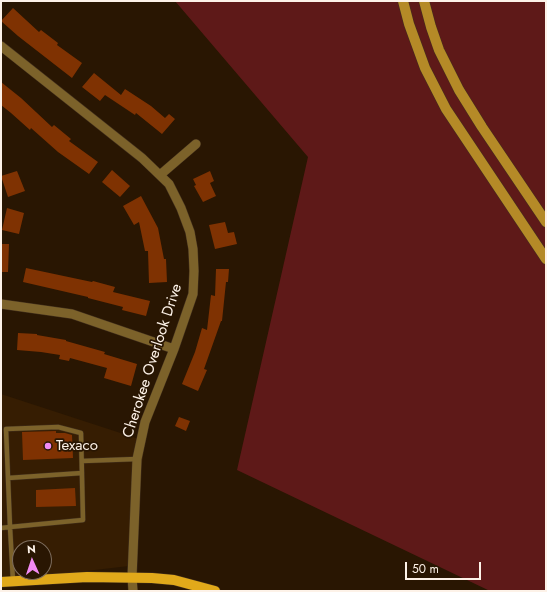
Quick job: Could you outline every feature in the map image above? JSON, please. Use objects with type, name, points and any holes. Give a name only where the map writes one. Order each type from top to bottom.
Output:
[{"type":"main road","points":[[1,582],[87,577],[132,577],[174,580],[215,591]]},
{"type":"street","points":[[403,1],[409,24],[425,68],[446,109],[546,259]]},
{"type":"street","points":[[424,1],[431,28],[439,50],[459,90],[546,222]]},
{"type":"street","name":"Cherokee Overlook Drive","points":[[1,46],[142,158],[160,175],[169,184],[181,208],[190,232],[193,249],[193,294],[174,349],[145,422],[137,459],[132,577],[133,591]]},
{"type":"street","points":[[160,175],[196,144]]},
{"type":"street","points":[[1,304],[72,314],[174,349]]},
{"type":"lane","points":[[1,528],[10,527],[83,520],[81,433],[58,427],[4,429],[8,478],[10,527],[13,581]]},
{"type":"lane","points":[[82,461],[137,459]]},
{"type":"lane","points":[[8,478],[82,473]]},
{"type":"shaded area","points":[[175,1],[546,1],[546,591],[490,591],[237,470],[308,157]]},
{"type":"shaded area","points":[[1,394],[145,441],[129,566],[52,575],[52,540],[12,540],[12,580],[1,581]]},
{"type":"building","points":[[13,8],[39,32],[41,30],[58,43],[57,45],[82,63],[72,78],[1,21]]},
{"type":"building","points":[[94,73],[121,95],[125,89],[151,106],[165,118],[169,114],[175,119],[162,134],[136,113],[135,115],[105,95],[100,101],[82,87]]},
{"type":"building","points":[[1,82],[21,98],[52,127],[54,125],[71,139],[69,141],[98,162],[89,174],[58,152],[31,128],[30,130],[1,105]]},
{"type":"building","points":[[112,170],[130,186],[120,197],[102,182]]},
{"type":"building","points":[[17,171],[25,191],[8,197],[1,176]]},
{"type":"building","points":[[210,171],[214,181],[210,183],[216,196],[203,202],[194,186],[196,185],[193,179]]},
{"type":"building","points":[[141,196],[158,228],[164,259],[166,259],[167,282],[149,283],[148,251],[145,251],[139,222],[134,225],[123,206]]},
{"type":"building","points":[[7,208],[24,213],[19,234],[2,230]]},
{"type":"building","points":[[225,222],[228,233],[234,232],[237,244],[215,249],[209,225]]},
{"type":"building","points":[[1,244],[9,244],[8,272],[1,272]]},
{"type":"building","points":[[26,268],[93,281],[115,287],[113,292],[150,301],[146,316],[122,310],[123,307],[88,297],[23,282]]},
{"type":"building","points":[[216,269],[229,269],[228,282],[226,282],[222,321],[204,369],[207,370],[198,391],[182,384],[195,352],[202,328],[207,330],[211,295],[215,296]]},
{"type":"building","points":[[18,333],[37,334],[66,340],[137,364],[131,386],[104,378],[107,368],[70,358],[69,361],[59,359],[60,355],[17,350]]},
{"type":"building","points":[[179,417],[190,421],[186,431],[175,426]]},
{"type":"building","name":"Texaco","points":[[56,431],[56,433],[72,435],[73,458],[23,460],[22,432]]},
{"type":"building","points":[[75,488],[76,506],[36,507],[36,490]]},
{"type":"place","name":"Texaco","points":[[48,446]]}]
